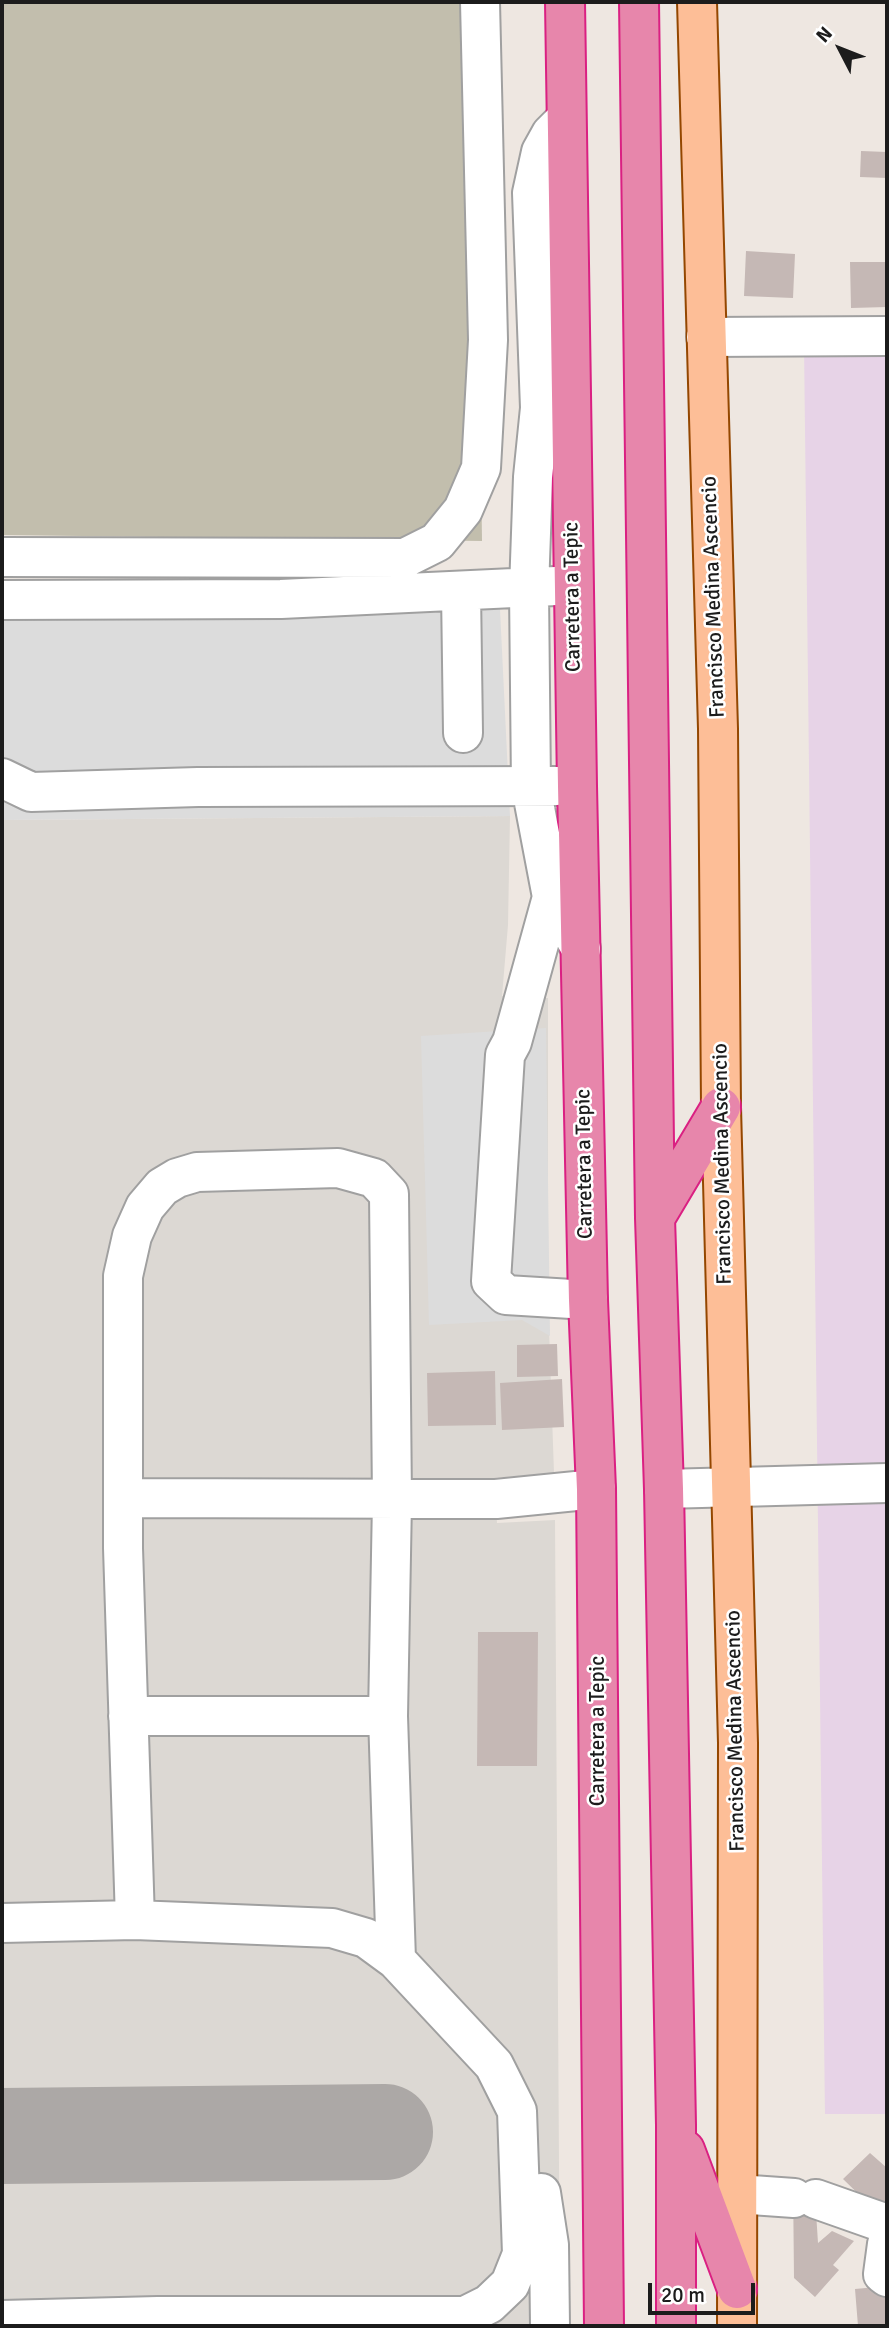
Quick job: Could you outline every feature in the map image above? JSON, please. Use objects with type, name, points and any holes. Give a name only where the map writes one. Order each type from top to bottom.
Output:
[{"type":"highway","name":"Carretera a Tepic","points":[[565,2],[577,786],[588,1300],[596,1489],[604,2326]]},
{"type":"highway","points":[[639,2],[655,1218],[664,1489],[676,2125],[676,2326]]},
{"type":"highway","points":[[655,1218],[721,1107]]},
{"type":"highway","points":[[676,2125],[737,2289]]},
{"type":"main road","name":"Francisco Medina Ascencio","points":[[697,2],[718,729],[721,1107],[738,1744],[737,2326]]},
{"type":"street","points":[[2,557],[405,558],[437,542],[463,510],[481,468],[488,340],[480,2]]},
{"type":"street","points":[[566,119],[551,134],[541,152],[532,193],[540,408],[533,477],[529,589],[531,787],[552,897],[581,949]]},
{"type":"street","points":[[706,337],[887,336]]},
{"type":"street","points":[[2,600],[281,599],[573,585]]},
{"type":"street","points":[[461,591],[463,733]]},
{"type":"street","points":[[2,778],[31,792],[198,788],[577,786]]},
{"type":"street","points":[[552,897],[512,1042],[505,1055],[491,1281],[500,1293],[506,1295],[588,1300]]},
{"type":"street","points":[[135,1920],[122,1498],[123,1276],[132,1236],[145,1207],[162,1187],[177,1178],[197,1172],[338,1168],[374,1178],[389,1194],[392,1501],[388,1716],[397,1960]]},
{"type":"street","points":[[664,1489],[887,1483]]},
{"type":"street","points":[[122,1498],[392,1501],[496,1499],[596,1489]]},
{"type":"street","points":[[128,1716],[388,1716]]},
{"type":"street","points":[[2,1923],[135,1920],[332,1928],[366,1938],[397,1960],[494,2065],[536,2156],[549,2245],[550,2326]]},
{"type":"street","points":[[2,2320],[158,2316],[464,2316],[489,2305],[510,2284],[522,2254],[517,2111]]},
{"type":"street","points":[[737,2194],[805,2199],[887,2224]]},
{"type":"street","points":[[887,2244],[883,2274],[887,2277]]},
{"type":"shaded area","points":[[2,2],[475,2],[482,541],[2,535]]},
{"type":"shaded area","points":[[887,344],[887,2114],[825,2114],[804,345]]},
{"type":"shaded area","points":[[498,568],[510,816],[2,820],[2,582],[314,583],[481,576]]},
{"type":"shaded area","points":[[510,816],[508,925],[502,996],[548,998],[548,1300],[554,1473],[494,1478],[497,1523],[555,1520],[560,2326],[2,2326],[2,820]]},
{"type":"shaded area","points":[[546,1028],[550,1336],[522,1320],[429,1325],[421,1036]]},
{"type":"building","points":[[861,151],[887,152],[887,178],[860,177]]},
{"type":"building","points":[[746,251],[795,254],[793,298],[744,296]]},
{"type":"building","points":[[850,262],[887,262],[887,307],[851,308]]},
{"type":"building","points":[[557,1344],[558,1376],[517,1377],[517,1345]]},
{"type":"building","points":[[495,1371],[496,1425],[428,1426],[427,1373]]},
{"type":"building","points":[[562,1379],[564,1427],[502,1430],[500,1383]]},
{"type":"building","points":[[478,1632],[538,1632],[537,1766],[477,1766]]},
{"type":"building","points":[[870,2153],[887,2168],[887,2207],[880,2215],[843,2179]]},
{"type":"building","points":[[793,2181],[814,2181],[818,2243],[832,2231],[854,2241],[833,2265],[839,2270],[815,2297],[794,2278]]},
{"type":"building","points":[[887,2286],[887,2325],[858,2326],[855,2289]]},
{"type":"taxiway","points":[[2,2136],[385,2132]]}]
